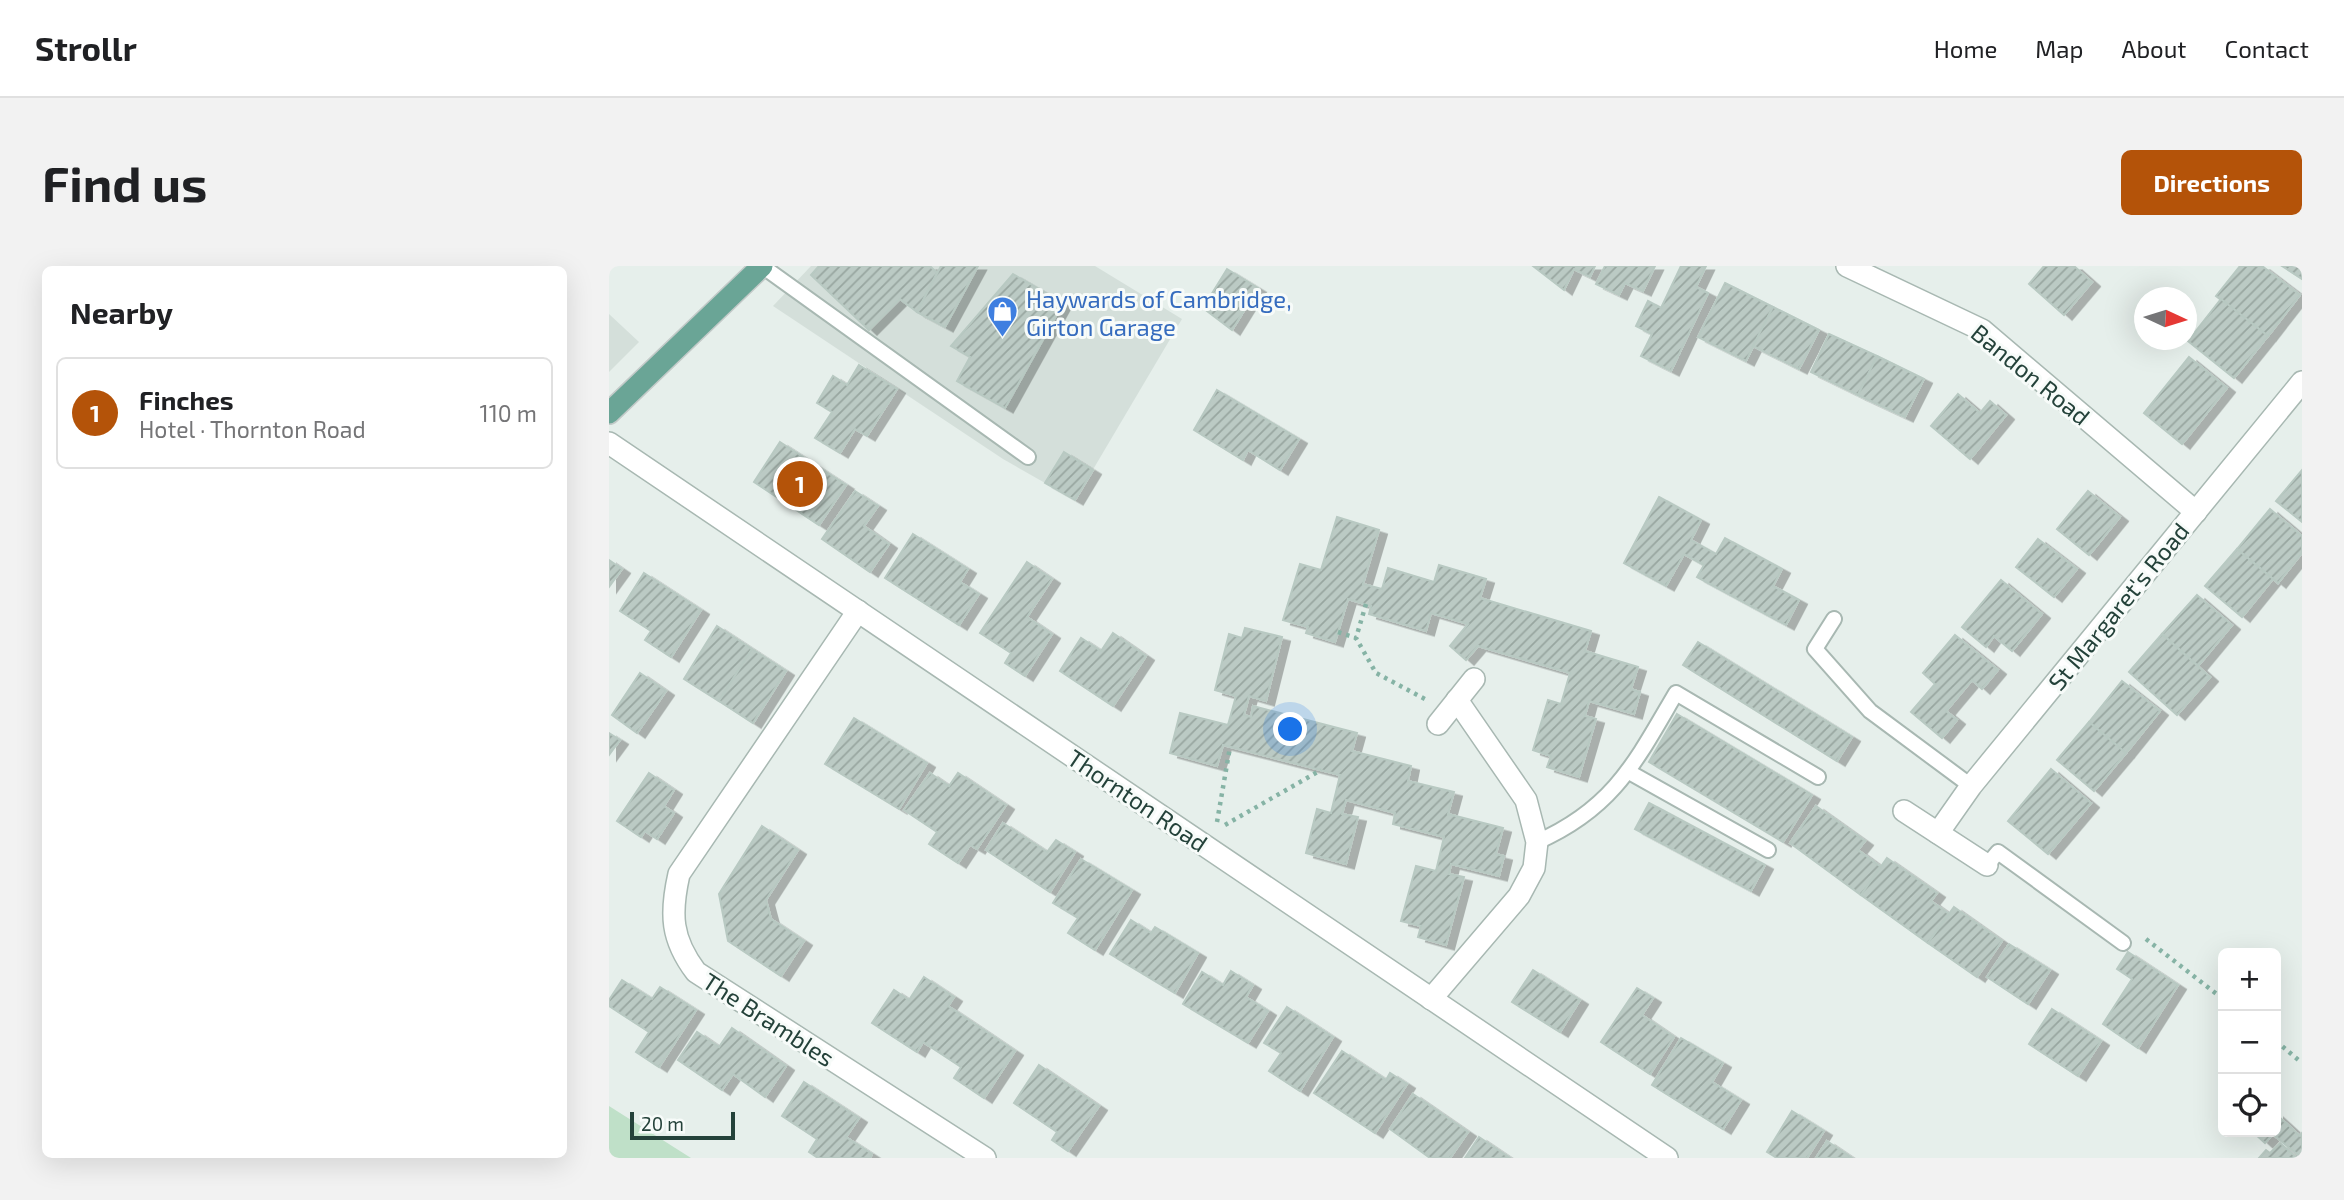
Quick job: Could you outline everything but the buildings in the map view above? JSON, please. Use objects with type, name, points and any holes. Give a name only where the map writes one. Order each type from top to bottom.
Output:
[{"type":"main road","points":[[609,413],[762,266]]},
{"type":"street","name":"Bandon Road","points":[[1847,266],[1982,330],[2196,512]]},
{"type":"street","name":"St Margaret's Road","points":[[1938,833],[1971,786],[2302,382]]},
{"type":"street","name":"Thornton Road","points":[[609,443],[1667,1158]]},
{"type":"street","name":"The Brambles","points":[[858,611],[679,874],[673,901],[674,929],[682,953],[696,972],[985,1158]]},
{"type":"street","points":[[1431,999],[1519,896],[1534,868],[1537,842],[1526,800],[1447,712],[1473,679]]},
{"type":"street","points":[[1904,811],[1987,865]]},
{"type":"lane","points":[[762,266],[1028,457]]},
{"type":"lane","points":[[1834,619],[1815,649],[1870,711],[1971,786]]},
{"type":"lane","points":[[1537,842],[1562,831],[1601,804],[1629,772],[1677,693],[1818,777]]},
{"type":"lane","points":[[1629,772],[1768,850]]},
{"type":"lane","points":[[1987,865],[1998,852],[2123,943]]},
{"type":"path","points":[[1356,638],[1366,604]]},
{"type":"path","points":[[1338,632],[1356,638],[1376,673],[1447,712]]},
{"type":"path","points":[[1230,747],[1216,830],[1321,770]]},
{"type":"path","points":[[2281,1045],[2302,1063]]},
{"type":"shaded area","points":[[811,266],[1095,266],[1182,319],[1075,500],[1003,459],[773,306]]},
{"type":"shaded area","points":[[609,314],[639,342],[609,372]]},
{"type":"green space","points":[[609,1106],[691,1158],[609,1158]]},
{"type":"place","name":"Haywards of Cambridge, Girton Garage","points":[[1003,339]]},
{"type":"place","name":"Finches","points":[[800,484]]}]
